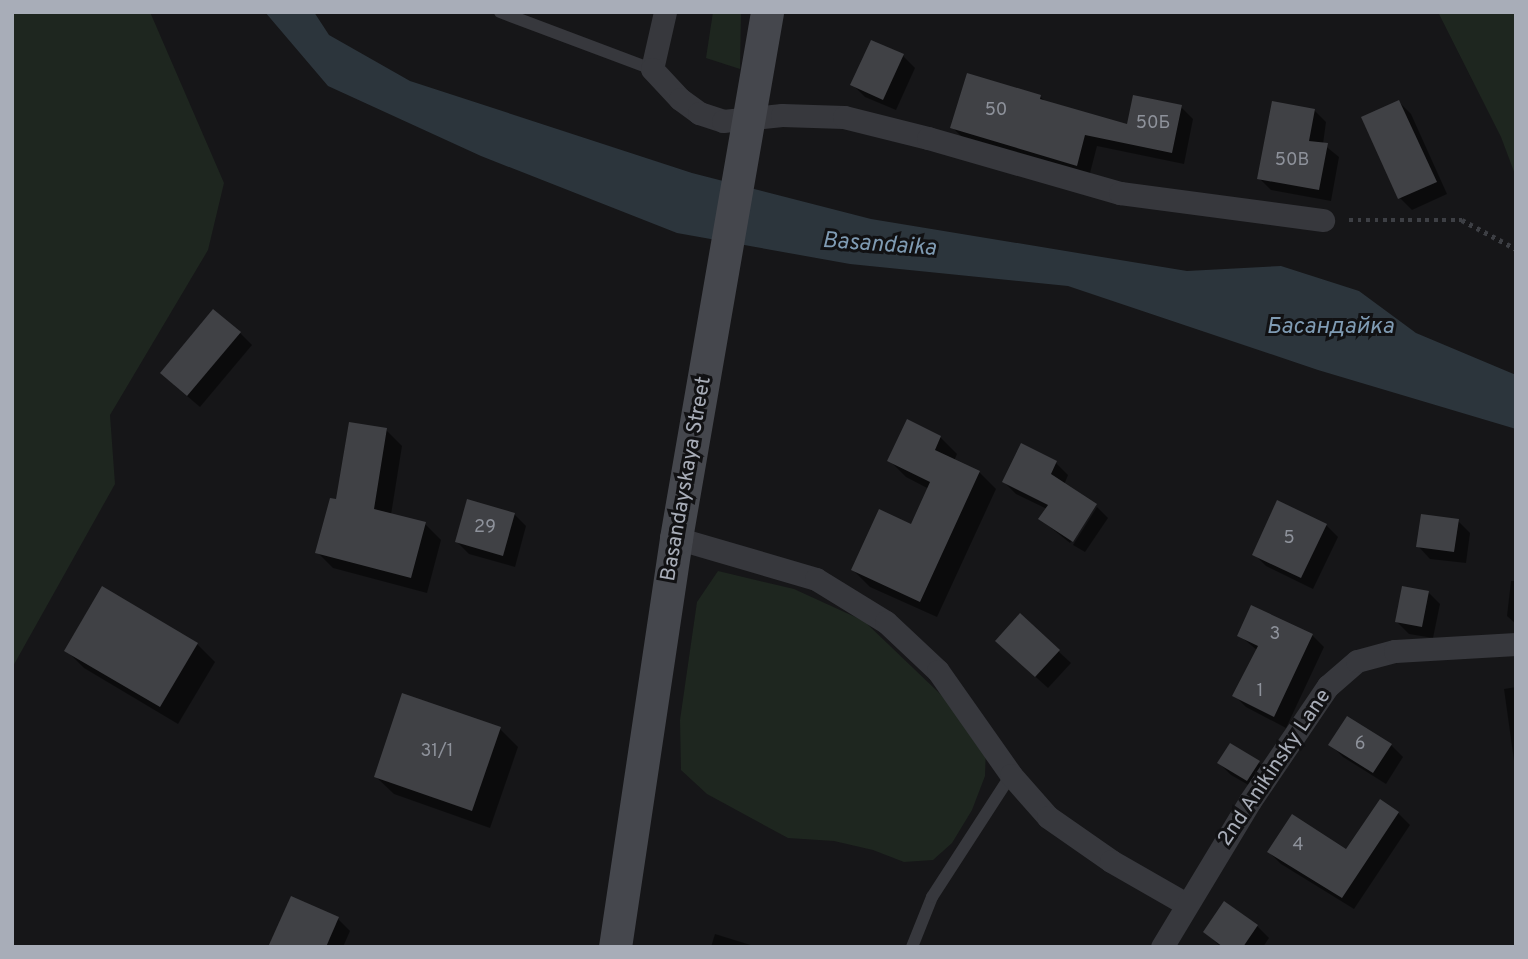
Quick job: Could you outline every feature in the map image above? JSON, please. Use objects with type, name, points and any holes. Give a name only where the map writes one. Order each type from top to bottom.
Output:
[{"type":"street","points":[[665,12],[652,69],[690,106],[723,121],[782,114],[844,117],[941,141],[1120,193],[1323,220]]},
{"type":"street","name":"Basandayskaya Street","points":[[615,947],[676,538],[759,74],[767,12]]},
{"type":"street","points":[[676,538],[816,579],[886,622],[938,671],[1011,775],[1048,817],[1111,862],[1186,904]]},
{"type":"street","name":"2nd Anikinsky Lane","points":[[1162,947],[1250,801],[1328,686],[1357,661],[1395,650],[1516,644]]},
{"type":"lane","points":[[500,12],[652,69]]},
{"type":"lane","points":[[912,947],[932,897],[1011,775]]},
{"type":"path","points":[[1323,220],[1462,220],[1516,249]]},
{"type":"shaded area","points":[[12,12],[150,12],[224,183],[208,250],[110,415],[115,484],[12,668]]},
{"type":"shaded area","points":[[713,12],[741,12],[740,69],[706,58]]},
{"type":"shaded area","points":[[1438,12],[1516,12],[1516,177],[1501,137]]},
{"type":"shaded area","points":[[718,571],[794,589],[864,621],[959,712],[986,745],[985,776],[972,810],[952,843],[933,860],[904,862],[873,850],[834,841],[788,838],[707,794],[681,770],[680,720],[697,602]]},
{"type":"water","name":"Басандайка","points":[[265,12],[314,12],[329,35],[410,81],[692,173],[871,219],[1187,271],[1281,266],[1359,291],[1416,333],[1516,375],[1516,429],[1318,370],[1068,286],[850,264],[677,233],[481,156],[328,86]]},
{"type":"building","points":[[871,40],[904,54],[883,100],[850,85]]},
{"type":"building","points":[[967,73],[1041,95],[1040,99],[1127,124],[1133,95],[1182,105],[1172,153],[1085,135],[1077,166],[950,128]]},
{"type":"building","points":[[1399,100],[1437,182],[1398,199],[1361,117]]},
{"type":"building","points":[[1272,101],[1315,109],[1309,141],[1328,143],[1319,190],[1257,179]]},
{"type":"building","points":[[213,309],[241,332],[187,396],[160,373]]},
{"type":"building","points":[[907,419],[941,436],[935,450],[980,471],[920,602],[851,570],[879,509],[911,524],[930,482],[887,461]]},
{"type":"building","points":[[349,422],[387,428],[374,509],[426,522],[411,578],[315,553],[330,498],[336,499]]},
{"type":"building","points":[[1021,443],[1057,461],[1051,474],[1097,504],[1073,542],[1038,519],[1048,505],[1002,482]]},
{"type":"building","points":[[467,499],[515,513],[503,556],[455,542]]},
{"type":"building","points":[[1277,500],[1327,524],[1301,578],[1252,555]]},
{"type":"building","points":[[1421,514],[1459,519],[1454,552],[1416,547]]},
{"type":"building","points":[[102,586],[198,643],[160,707],[64,651]]},
{"type":"building","points":[[1402,586],[1429,591],[1422,627],[1395,622]]},
{"type":"building","points":[[1251,605],[1313,634],[1274,717],[1232,696],[1258,646],[1237,636]]},
{"type":"building","points":[[1020,613],[1060,650],[1035,677],[995,641]]},
{"type":"building","points":[[402,693],[501,727],[472,811],[374,777]]},
{"type":"building","points":[[1347,716],[1392,744],[1373,773],[1328,745]]},
{"type":"building","points":[[1230,743],[1260,761],[1247,781],[1217,763]]},
{"type":"building","points":[[1380,799],[1399,812],[1342,898],[1267,852],[1292,814],[1346,849]]},
{"type":"building","points":[[291,896],[339,917],[326,947],[268,947]]},
{"type":"building","points":[[1224,901],[1258,925],[1243,947],[1223,947],[1203,932]]},
{"type":"water label","name":"Basandaika","points":[[879,246]]}]
